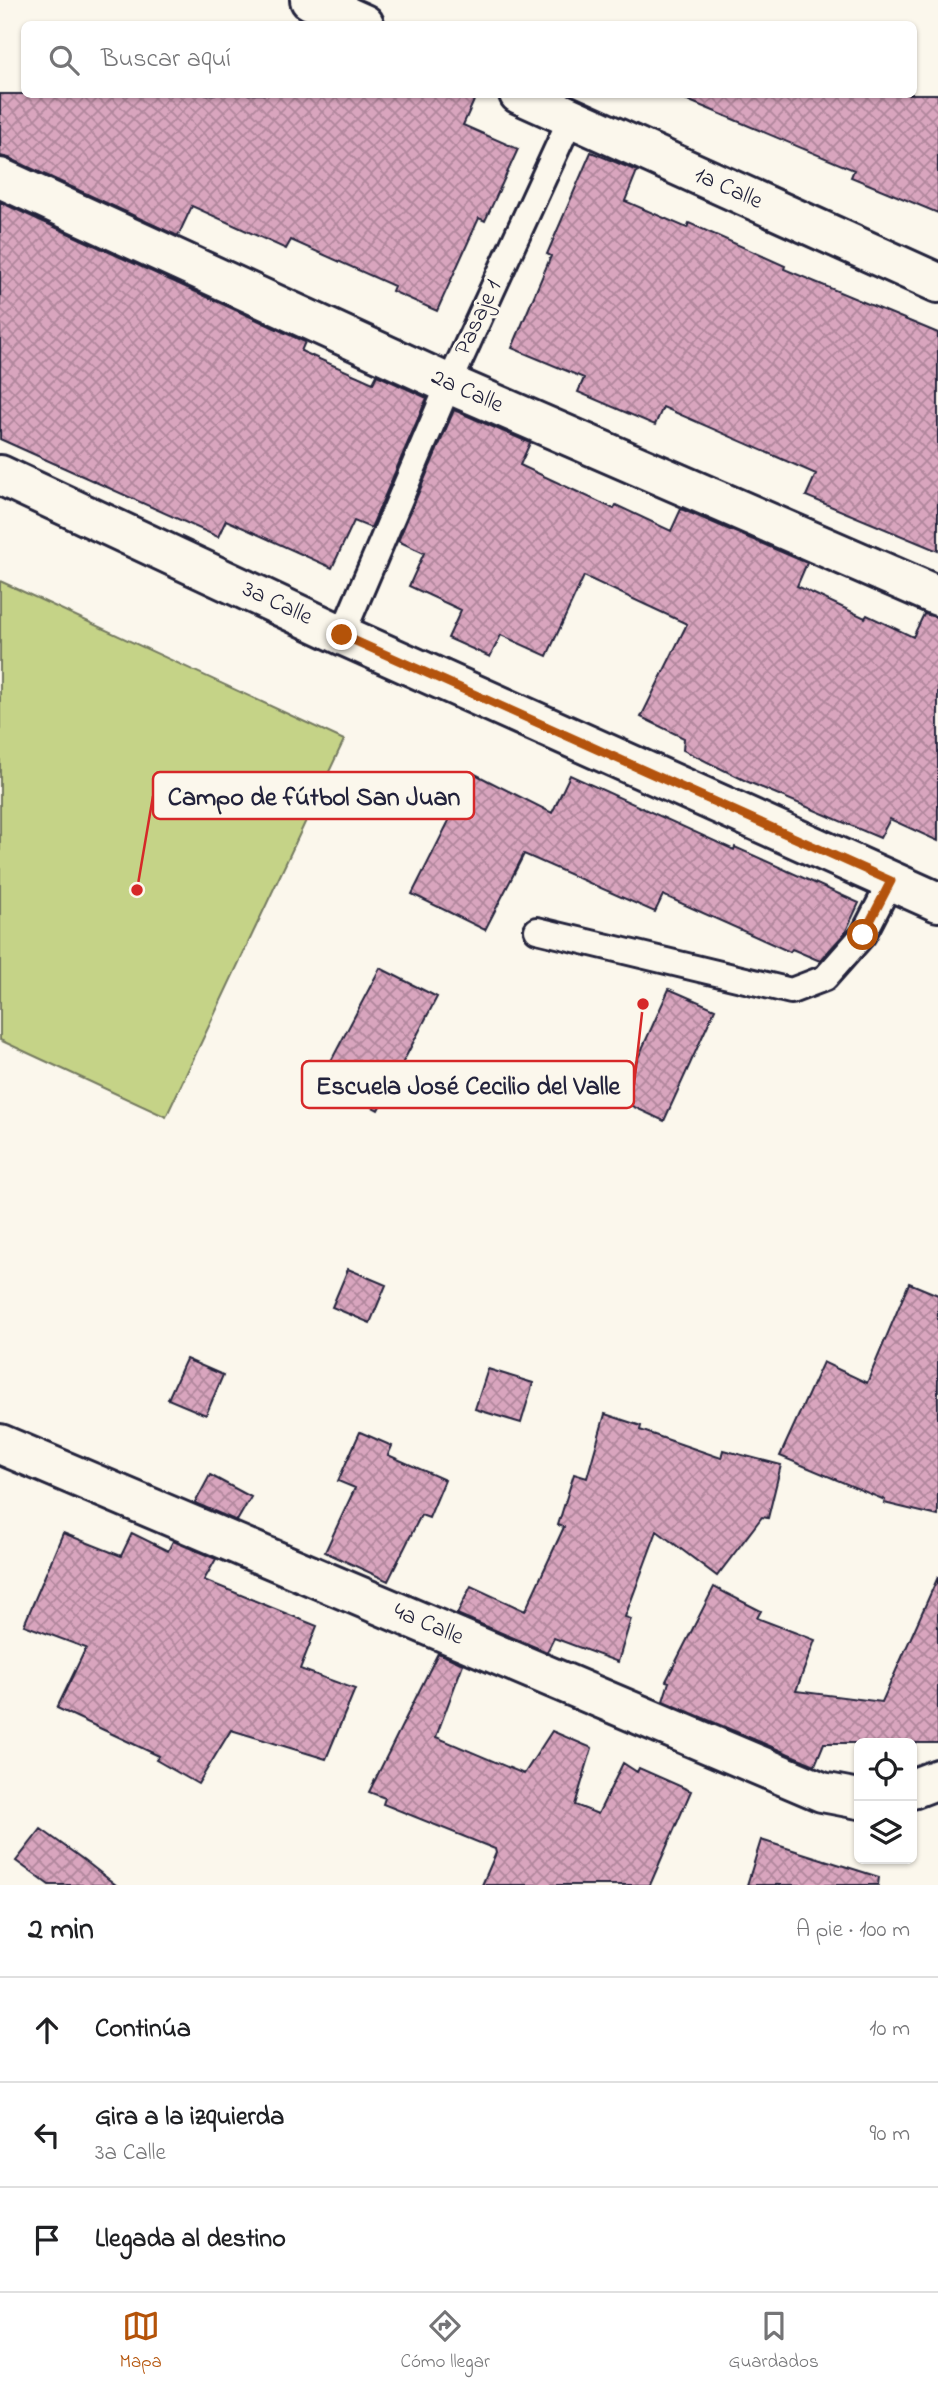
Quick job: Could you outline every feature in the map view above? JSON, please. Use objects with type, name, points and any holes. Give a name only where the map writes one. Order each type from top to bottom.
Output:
[{"type":"street","points":[[310,0],[357,21]]},
{"type":"street","name":"1a Calle","points":[[528,98],[938,283]]},
{"type":"street","name":"2a Calle","points":[[0,178],[449,384],[938,596]]},
{"type":"street","name":"3a Calle","points":[[0,475],[342,635],[938,902]]},
{"type":"street","name":"4a Calle","points":[[0,1444],[822,1792],[854,1798]]},
{"type":"street","points":[[917,1787],[938,1779]]},
{"type":"lane","name":"Pasaje 1","points":[[342,635],[449,384],[571,118]]},
{"type":"lane","points":[[537,930],[791,992],[825,978],[863,935],[891,881]]},
{"type":"green space","points":[[0,581],[344,740],[166,1117],[0,1040]]},
{"type":"building","points":[[0,94],[21,94],[21,98],[475,98],[463,125],[518,149],[485,221],[479,218],[437,311],[392,291],[394,286],[291,240],[286,249],[192,206],[178,236],[0,156]]},
{"type":"building","points":[[917,94],[938,94],[938,213],[851,177],[854,170],[683,98],[917,98]]},
{"type":"building","points":[[591,152],[637,171],[625,201],[687,228],[689,223],[785,266],[784,269],[938,333],[938,551],[806,496],[816,474],[663,407],[655,425],[578,392],[584,378],[512,348],[551,256],[547,254]]},
{"type":"building","points":[[0,202],[305,342],[301,351],[373,383],[377,375],[427,398],[371,528],[354,521],[332,568],[226,520],[218,537],[0,439]]},
{"type":"building","points":[[454,410],[530,443],[520,465],[614,509],[616,505],[671,531],[681,509],[807,563],[797,586],[865,618],[867,615],[913,637],[924,614],[938,617],[938,841],[890,819],[880,838],[746,781],[683,750],[684,738],[641,717],[687,624],[584,576],[547,656],[501,635],[490,657],[448,638],[461,610],[409,586],[424,553],[398,541]]},
{"type":"building","points":[[473,773],[552,813],[570,775],[734,850],[735,847],[859,903],[845,933],[820,961],[792,949],[790,952],[663,895],[655,912],[524,854],[485,930],[412,894]]},
{"type":"building","points":[[380,968],[437,997],[378,1110],[321,1080]]},
{"type":"building","points":[[669,989],[715,1009],[664,1121],[619,1100]]},
{"type":"building","points":[[348,1269],[386,1285],[370,1323],[332,1307]]},
{"type":"building","points":[[909,1283],[938,1295],[938,1516],[884,1503],[885,1500],[780,1456],[823,1362],[867,1383]]},
{"type":"building","points":[[186,1359],[223,1375],[206,1415],[168,1399]]},
{"type":"building","points":[[488,1369],[533,1383],[521,1423],[475,1409]]},
{"type":"building","points":[[605,1414],[641,1426],[640,1430],[721,1458],[723,1450],[781,1465],[768,1518],[762,1517],[717,1576],[657,1531],[625,1617],[631,1619],[618,1662],[554,1638],[547,1652],[457,1614],[471,1586],[525,1611],[564,1527],[558,1525],[574,1474],[587,1478]]},
{"type":"building","points":[[360,1432],[392,1446],[388,1455],[445,1480],[429,1518],[421,1515],[388,1581],[325,1552],[355,1488],[338,1481]]},
{"type":"building","points":[[210,1475],[251,1497],[237,1521],[195,1503]]},
{"type":"building","points":[[63,1533],[121,1556],[132,1533],[168,1551],[173,1541],[216,1559],[204,1580],[317,1626],[300,1669],[355,1689],[326,1759],[231,1730],[198,1784],[156,1760],[159,1756],[57,1708],[86,1648],[24,1625]]},
{"type":"building","points":[[938,1577],[938,1743],[917,1743],[917,1738],[854,1738],[854,1743],[824,1743],[815,1765],[663,1701],[669,1682],[666,1681],[714,1587],[761,1611],[757,1618],[815,1640],[796,1691],[882,1702]]},
{"type":"building","points":[[438,1653],[463,1664],[436,1737],[524,1774],[552,1731],[592,1748],[575,1805],[598,1814],[623,1763],[637,1772],[639,1768],[691,1791],[650,1885],[482,1885],[496,1853],[495,1849],[383,1804],[385,1798],[369,1792]]},
{"type":"building","points":[[41,1829],[116,1885],[49,1885],[16,1861]]},
{"type":"building","points":[[761,1840],[879,1877],[878,1885],[747,1885]]},
{"type":"place","name":"Campo de fútbol San Juan","points":[[137,890]]},
{"type":"place","name":"Escuela José Cecilio del Valle","points":[[643,1004]]},
{"type":"route","points":[[342,635],[891,881],[863,935]]}]
